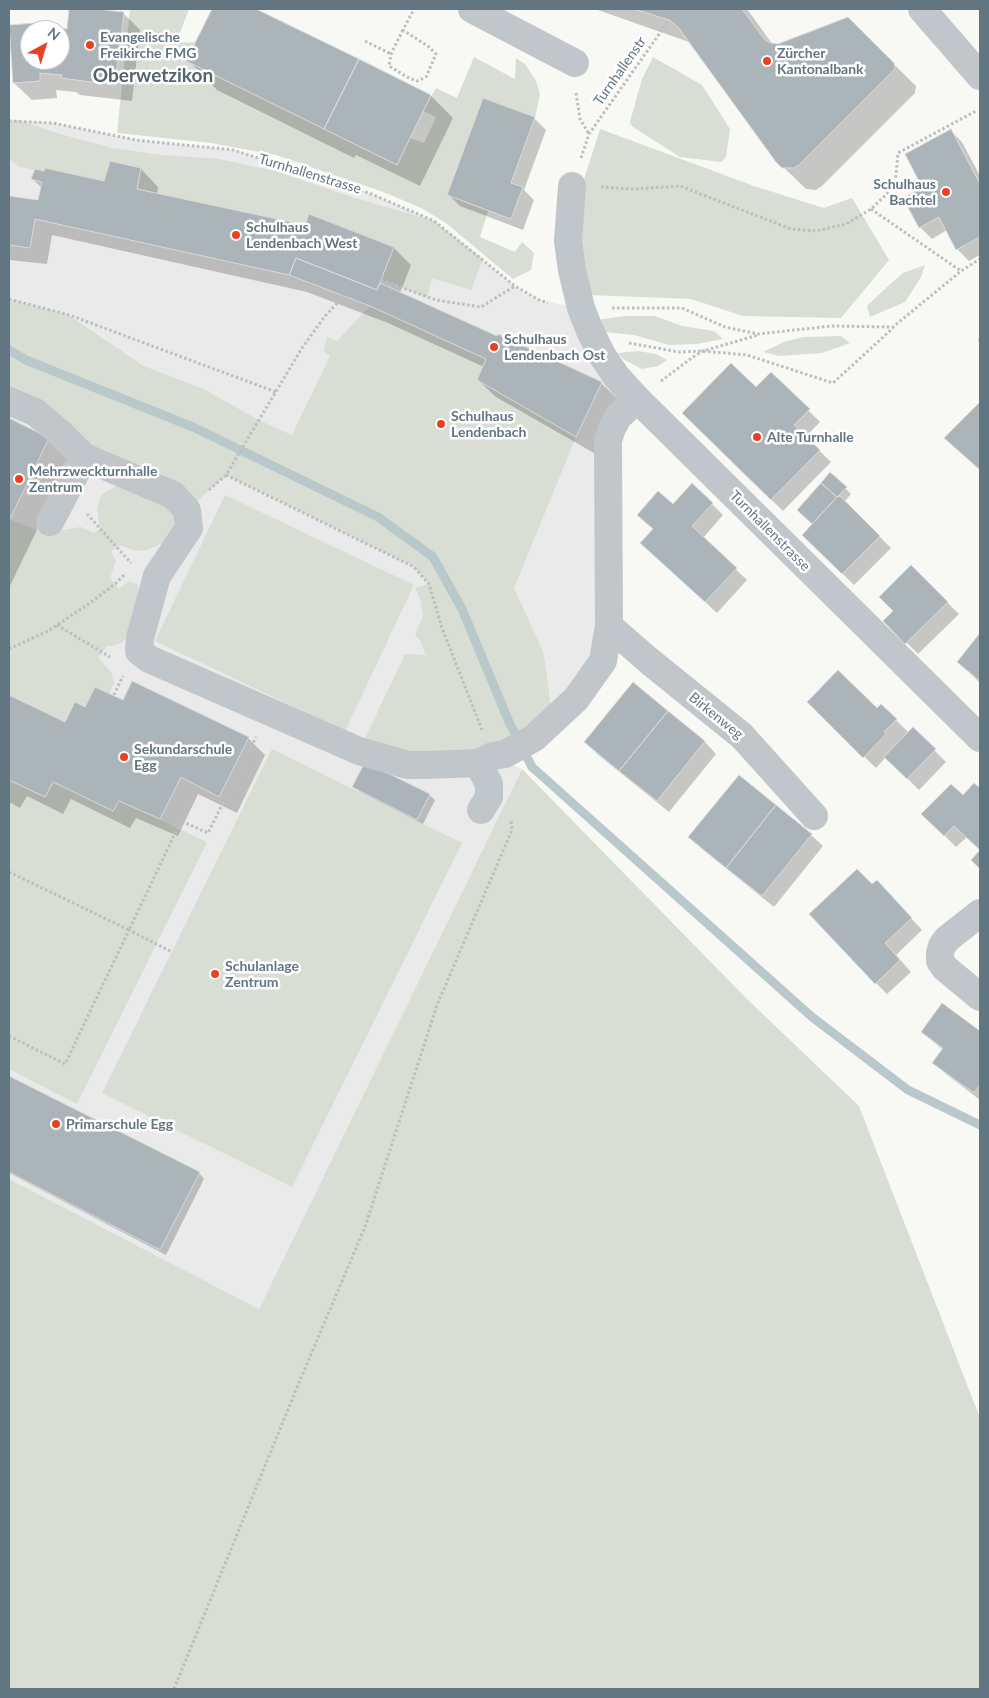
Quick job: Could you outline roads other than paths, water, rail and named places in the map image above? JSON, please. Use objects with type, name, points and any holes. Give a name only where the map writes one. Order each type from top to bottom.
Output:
[{"type":"street","points":[[472,9],[575,63]]},
{"type":"street","points":[[922,9],[980,76]]},
{"type":"street","name":"Turnhallenstrasse","points":[[572,186],[568,241],[572,270],[581,308],[594,339],[616,376],[980,738]]},
{"type":"street","points":[[9,401],[35,412],[84,457],[173,495],[187,510],[189,528],[157,576],[140,638],[138,650],[149,659],[359,750],[385,759],[408,765],[456,765],[492,757],[534,738],[576,699],[603,660],[609,626],[608,441],[618,417],[637,399]]},
{"type":"street","points":[[50,522],[84,457]]},
{"type":"street","name":"Birkenweg","points":[[609,626],[742,736],[814,816]]},
{"type":"street","points":[[481,810],[489,796],[492,757]]},
{"type":"street","points":[[980,913],[948,939],[942,946],[940,954],[940,961],[945,968],[980,997]]},
{"type":"waterway","points":[[9,350],[26,360],[193,427],[378,517],[433,557],[462,609],[509,722],[532,767],[812,1017],[908,1090],[980,1125]]},
{"type":"place","name":"Evangelische Freikirche FMG","points":[[90,45]]},
{"type":"place","name":"Zürcher Kantonalbank","points":[[767,61]]},
{"type":"place","name":"Schulhaus Bachtel","points":[[946,192]]},
{"type":"place","name":"Schulhaus Lendenbach West","points":[[236,235]]},
{"type":"place","name":"Schulhaus Lendenbach Ost","points":[[494,347]]},
{"type":"place","name":"Schulhaus Lendenbach","points":[[441,424]]},
{"type":"place","name":"Alte Turnhalle","points":[[757,437]]},
{"type":"place","name":"Mehrzweckturnhalle Zentrum","points":[[19,479]]},
{"type":"place","name":"Sekundarschule Egg","points":[[124,757]]},
{"type":"place","name":"Schulanlage Zentrum","points":[[215,974]]},
{"type":"place","name":"Primarschule Egg","points":[[56,1124]]},
{"type":"district","name":"Oberwetzikon","points":[[153,76]]}]
